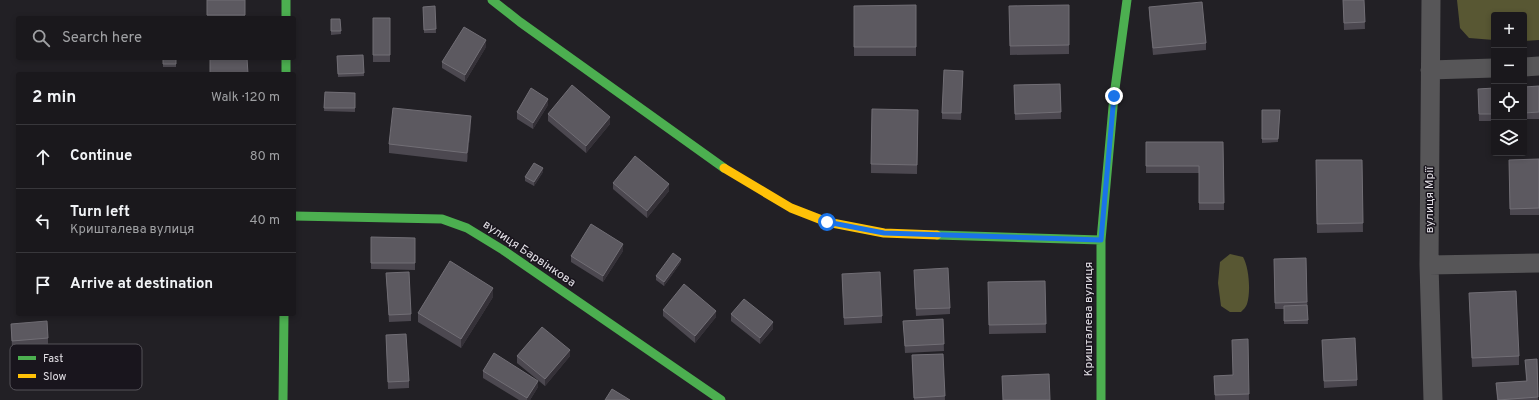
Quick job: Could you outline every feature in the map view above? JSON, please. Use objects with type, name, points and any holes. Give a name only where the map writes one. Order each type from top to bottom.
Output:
[{"type":"street","points":[[286,0],[286,16]]},
{"type":"street","points":[[492,0],[520,22],[730,172],[791,208],[827,222],[884,233],[1101,240]]},
{"type":"street","name":"Кришталева вулиця","points":[[1101,400],[1101,240],[1114,96],[1127,0]]},
{"type":"street","name":"вулиця Мрії","points":[[1431,0],[1429,265],[1432,400]]},
{"type":"street","points":[[286,60],[286,72]]},
{"type":"street","points":[[1527,67],[1539,66]]},
{"type":"street","points":[[1430,70],[1491,68]]},
{"type":"street","name":"вулиця Барвінкова","points":[[296,216],[442,219],[468,228],[503,250],[721,400]]},
{"type":"street","points":[[1429,265],[1539,264]]},
{"type":"street","points":[[283,400],[284,316]]},
{"type":"shaded area","points":[[1457,0],[1539,0],[1539,40],[1527,41],[1527,12],[1491,12],[1491,40],[1469,38],[1460,28]]},
{"type":"shaded area","points":[[1230,254],[1243,257],[1248,273],[1249,286],[1247,305],[1241,312],[1230,312],[1221,306],[1218,283],[1220,262]]},
{"type":"building","points":[[207,0],[245,0],[245,15],[207,15]]},
{"type":"building","points":[[1343,0],[1364,0],[1365,22],[1344,23]]},
{"type":"building","points":[[1202,2],[1206,43],[1153,48],[1149,7]]},
{"type":"building","points":[[916,5],[916,47],[854,47],[854,6]]},
{"type":"building","points":[[1069,5],[1069,45],[1010,46],[1009,6]]},
{"type":"building","points":[[435,6],[436,29],[424,30],[423,7]]},
{"type":"building","points":[[373,18],[390,18],[390,55],[373,55]]},
{"type":"building","points":[[331,19],[340,19],[341,31],[331,31]]},
{"type":"building","points":[[464,27],[486,40],[465,75],[442,62]]},
{"type":"building","points":[[363,55],[364,73],[338,74],[337,56]]},
{"type":"building","points":[[163,60],[176,60],[176,64],[163,64]]},
{"type":"building","points":[[210,60],[247,60],[248,72],[210,72]]},
{"type":"building","points":[[944,70],[963,71],[961,113],[942,113]]},
{"type":"building","points":[[1060,84],[1061,112],[1015,114],[1014,85]]},
{"type":"building","points":[[572,85],[610,117],[586,146],[548,114]]},
{"type":"building","points":[[1539,86],[1539,112],[1527,113],[1527,87]]},
{"type":"building","points":[[531,88],[548,99],[533,123],[517,112]]},
{"type":"building","points":[[1491,88],[1491,114],[1479,114],[1478,89]]},
{"type":"building","points":[[325,92],[355,93],[355,108],[324,108]]},
{"type":"building","points":[[393,108],[471,116],[467,153],[389,144]]},
{"type":"building","points":[[872,109],[918,110],[917,165],[871,164]]},
{"type":"building","points":[[1262,110],[1280,110],[1278,139],[1262,139]]},
{"type":"building","points":[[1146,142],[1223,142],[1224,203],[1199,203],[1199,166],[1146,166]]},
{"type":"building","points":[[635,156],[669,184],[647,211],[613,183]]},
{"type":"building","points":[[1539,159],[1539,208],[1510,209],[1509,160]]},
{"type":"building","points":[[1316,160],[1362,160],[1363,223],[1317,224]]},
{"type":"building","points":[[534,163],[543,168],[534,182],[525,177]]},
{"type":"building","points":[[591,224],[623,244],[603,276],[571,256]]},
{"type":"building","points":[[371,237],[415,238],[415,263],[371,263]]},
{"type":"building","points":[[673,253],[681,259],[664,282],[656,276]]},
{"type":"building","points":[[1306,258],[1307,302],[1275,303],[1274,259]]},
{"type":"building","points":[[450,261],[493,288],[461,339],[418,313]]},
{"type":"building","points":[[948,268],[950,308],[916,309],[914,270]]},
{"type":"building","points":[[409,272],[411,314],[389,315],[386,273]]},
{"type":"building","points":[[880,272],[882,316],[844,318],[842,274]]},
{"type":"building","points":[[1045,281],[1046,324],[989,325],[988,282]]},
{"type":"building","points":[[684,284],[716,311],[695,336],[663,310]]},
{"type":"building","points":[[1516,291],[1519,356],[1472,358],[1469,293]]},
{"type":"building","points":[[744,299],[773,322],[760,338],[731,314]]},
{"type":"building","points":[[1307,305],[1308,320],[1284,321],[1284,306]]},
{"type":"building","points":[[943,319],[944,344],[905,346],[903,321]]},
{"type":"building","points":[[47,321],[48,338],[12,341],[11,324]]},
{"type":"building","points":[[542,327],[570,350],[545,379],[517,356]]},
{"type":"building","points":[[406,334],[409,381],[388,382],[386,335]]},
{"type":"building","points":[[1355,338],[1357,380],[1324,381],[1322,340]]},
{"type":"building","points":[[1248,339],[1249,394],[1215,395],[1214,376],[1233,375],[1232,340]]},
{"type":"building","points":[[494,353],[538,381],[527,398],[483,371]]},
{"type":"building","points":[[943,354],[945,396],[914,398],[912,355]]},
{"type":"building","points":[[1537,359],[1538,397],[1498,400],[1496,383],[1527,381],[1525,360]]},
{"type":"building","points":[[1049,374],[1050,400],[1003,400],[1002,376]]},
{"type":"building","points":[[612,389],[630,400],[605,400]]},
{"type":"traffic: fast","points":[[286,0],[286,16]]},
{"type":"traffic: fast","points":[[492,0],[520,22],[724,168]]},
{"type":"traffic: fast","points":[[1101,400],[1101,240],[1114,96],[1127,0]]},
{"type":"traffic: fast","points":[[286,60],[286,72]]},
{"type":"traffic: fast","points":[[296,216],[442,219],[467,228],[503,250],[721,400]]},
{"type":"traffic: fast","points":[[937,235],[1101,240]]},
{"type":"traffic: fast","points":[[283,400],[284,316]]},
{"type":"traffic: slow","points":[[724,168],[791,208],[827,222],[884,233],[937,235]]},
{"type":"route","points":[[827,222],[884,233],[1101,240],[1114,96]]}]
